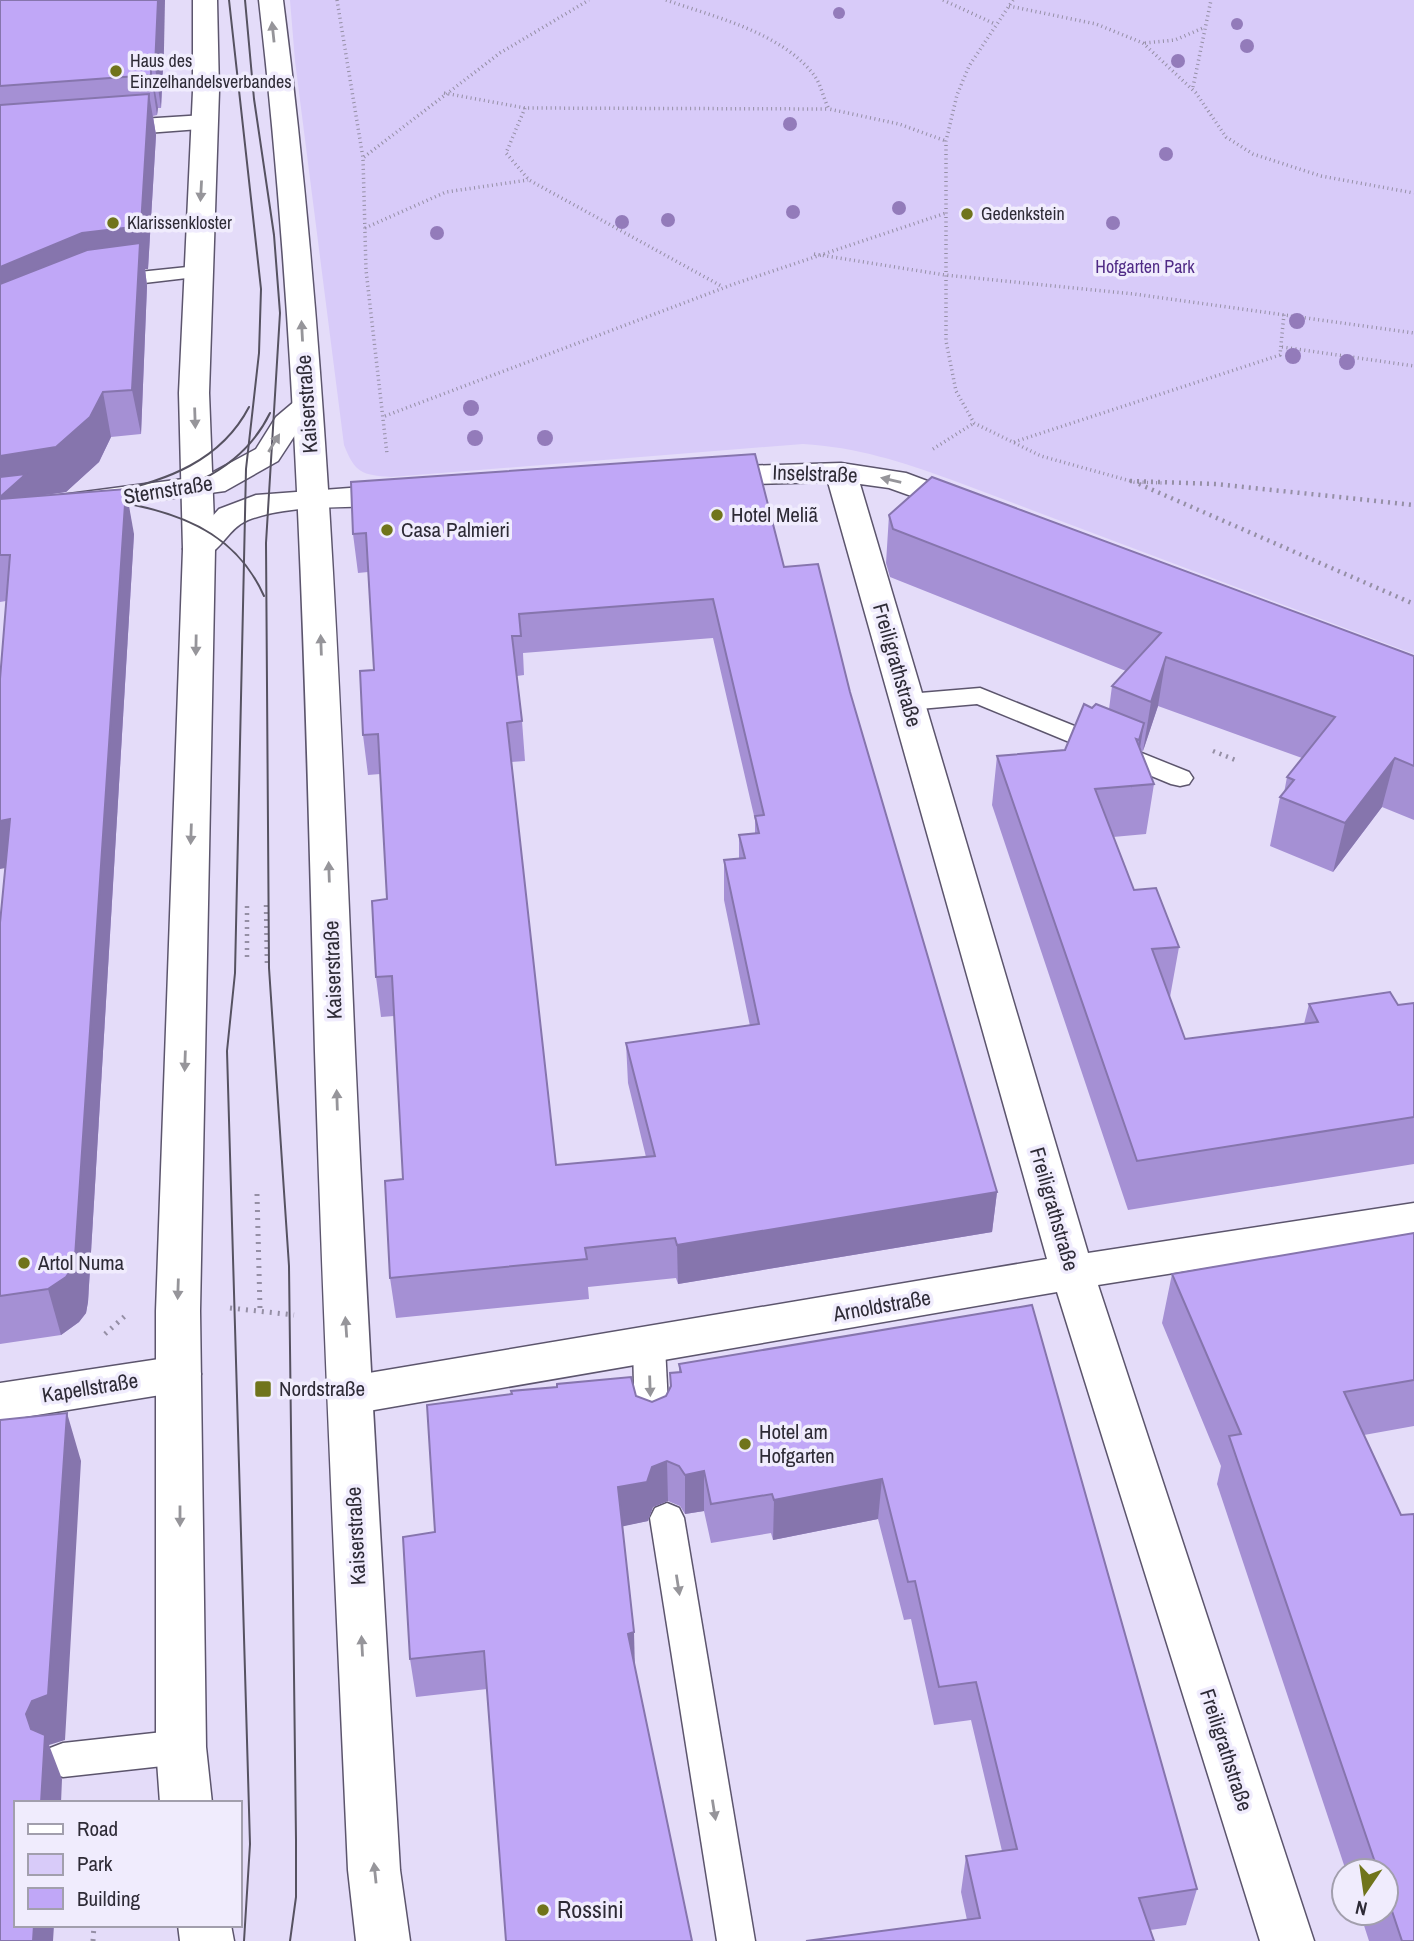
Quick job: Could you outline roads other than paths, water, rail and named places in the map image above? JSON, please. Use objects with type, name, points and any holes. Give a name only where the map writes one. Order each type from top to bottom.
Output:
[{"type":"main road","points":[[186,1801],[181,1747],[177,1311],[199,549],[194,393],[204,122],[205,0]]},
{"type":"main road","name":"Kaiserstraße","points":[[271,0],[290,156],[318,554],[345,1323],[351,1395],[374,1870],[383,1941]]},
{"type":"main road","points":[[0,136],[204,122]]},
{"type":"main road","name":"Sternstraße","points":[[0,512],[214,484],[242,472],[267,455],[287,423],[306,407]]},
{"type":"main road","name":"Inselstraße","points":[[679,477],[841,472],[895,480],[999,519]]},
{"type":"main road","name":"Freiligrathstraße","points":[[841,472],[1072,1272],[1287,1941]]},
{"type":"main road","points":[[199,549],[216,528],[245,508],[267,502],[313,497],[433,492]]},
{"type":"main road","name":"Arnoldstraße","points":[[351,1395],[1072,1272],[1414,1219]]},
{"type":"main road","name":"Kapellstraße","points":[[0,1402],[179,1374]]},
{"type":"lane","points":[[91,284],[197,272]]},
{"type":"lane","points":[[908,702],[980,696],[1180,778]]},
{"type":"lane","points":[[649,1346],[652,1425]]},
{"type":"lane","points":[[667,1518],[736,1941]]},
{"type":"lane","points":[[63,1760],[181,1747]]},
{"type":"tram line","points":[[229,0],[261,289],[259,353],[249,444]]},
{"type":"tram line","points":[[245,0],[254,99],[274,235],[280,313],[266,543],[269,968],[289,1266],[296,1839],[296,1897],[290,1941]]},
{"type":"tram line","points":[[109,493],[151,482],[190,466],[223,442],[249,407]]},
{"type":"tram line","points":[[249,444],[270,413]]},
{"type":"tram line","points":[[111,507],[159,496],[203,479],[223,467],[249,444]]},
{"type":"tram line","points":[[244,564],[249,444]]},
{"type":"tram line","points":[[134,505],[194,524],[227,546],[244,564]]},
{"type":"tram line","points":[[244,564],[264,596]]},
{"type":"tram line","points":[[244,564],[235,973],[227,1051],[250,1844],[244,1941]]},
{"type":"place","name":"Haus des Einzelhandelsverbandes","points":[[116,71]]},
{"type":"place","name":"Gedenkstein","points":[[967,214]]},
{"type":"place","name":"Klarissenkloster","points":[[113,223]]},
{"type":"place","name":"Hotel Meliã","points":[[717,515]]},
{"type":"place","name":"Casa Palmieri","points":[[387,530]]},
{"type":"place","name":"Artol Numa","points":[[24,1263]]},
{"type":"place","name":"Nordstraße","points":[[263,1389]]},
{"type":"place","name":"Hotel am Hofgarten","points":[[745,1444]]},
{"type":"place","name":"Rossini","points":[[543,1910]]},
{"type":"park label","name":"Hofgarten Park","points":[[1145,267]]}]
